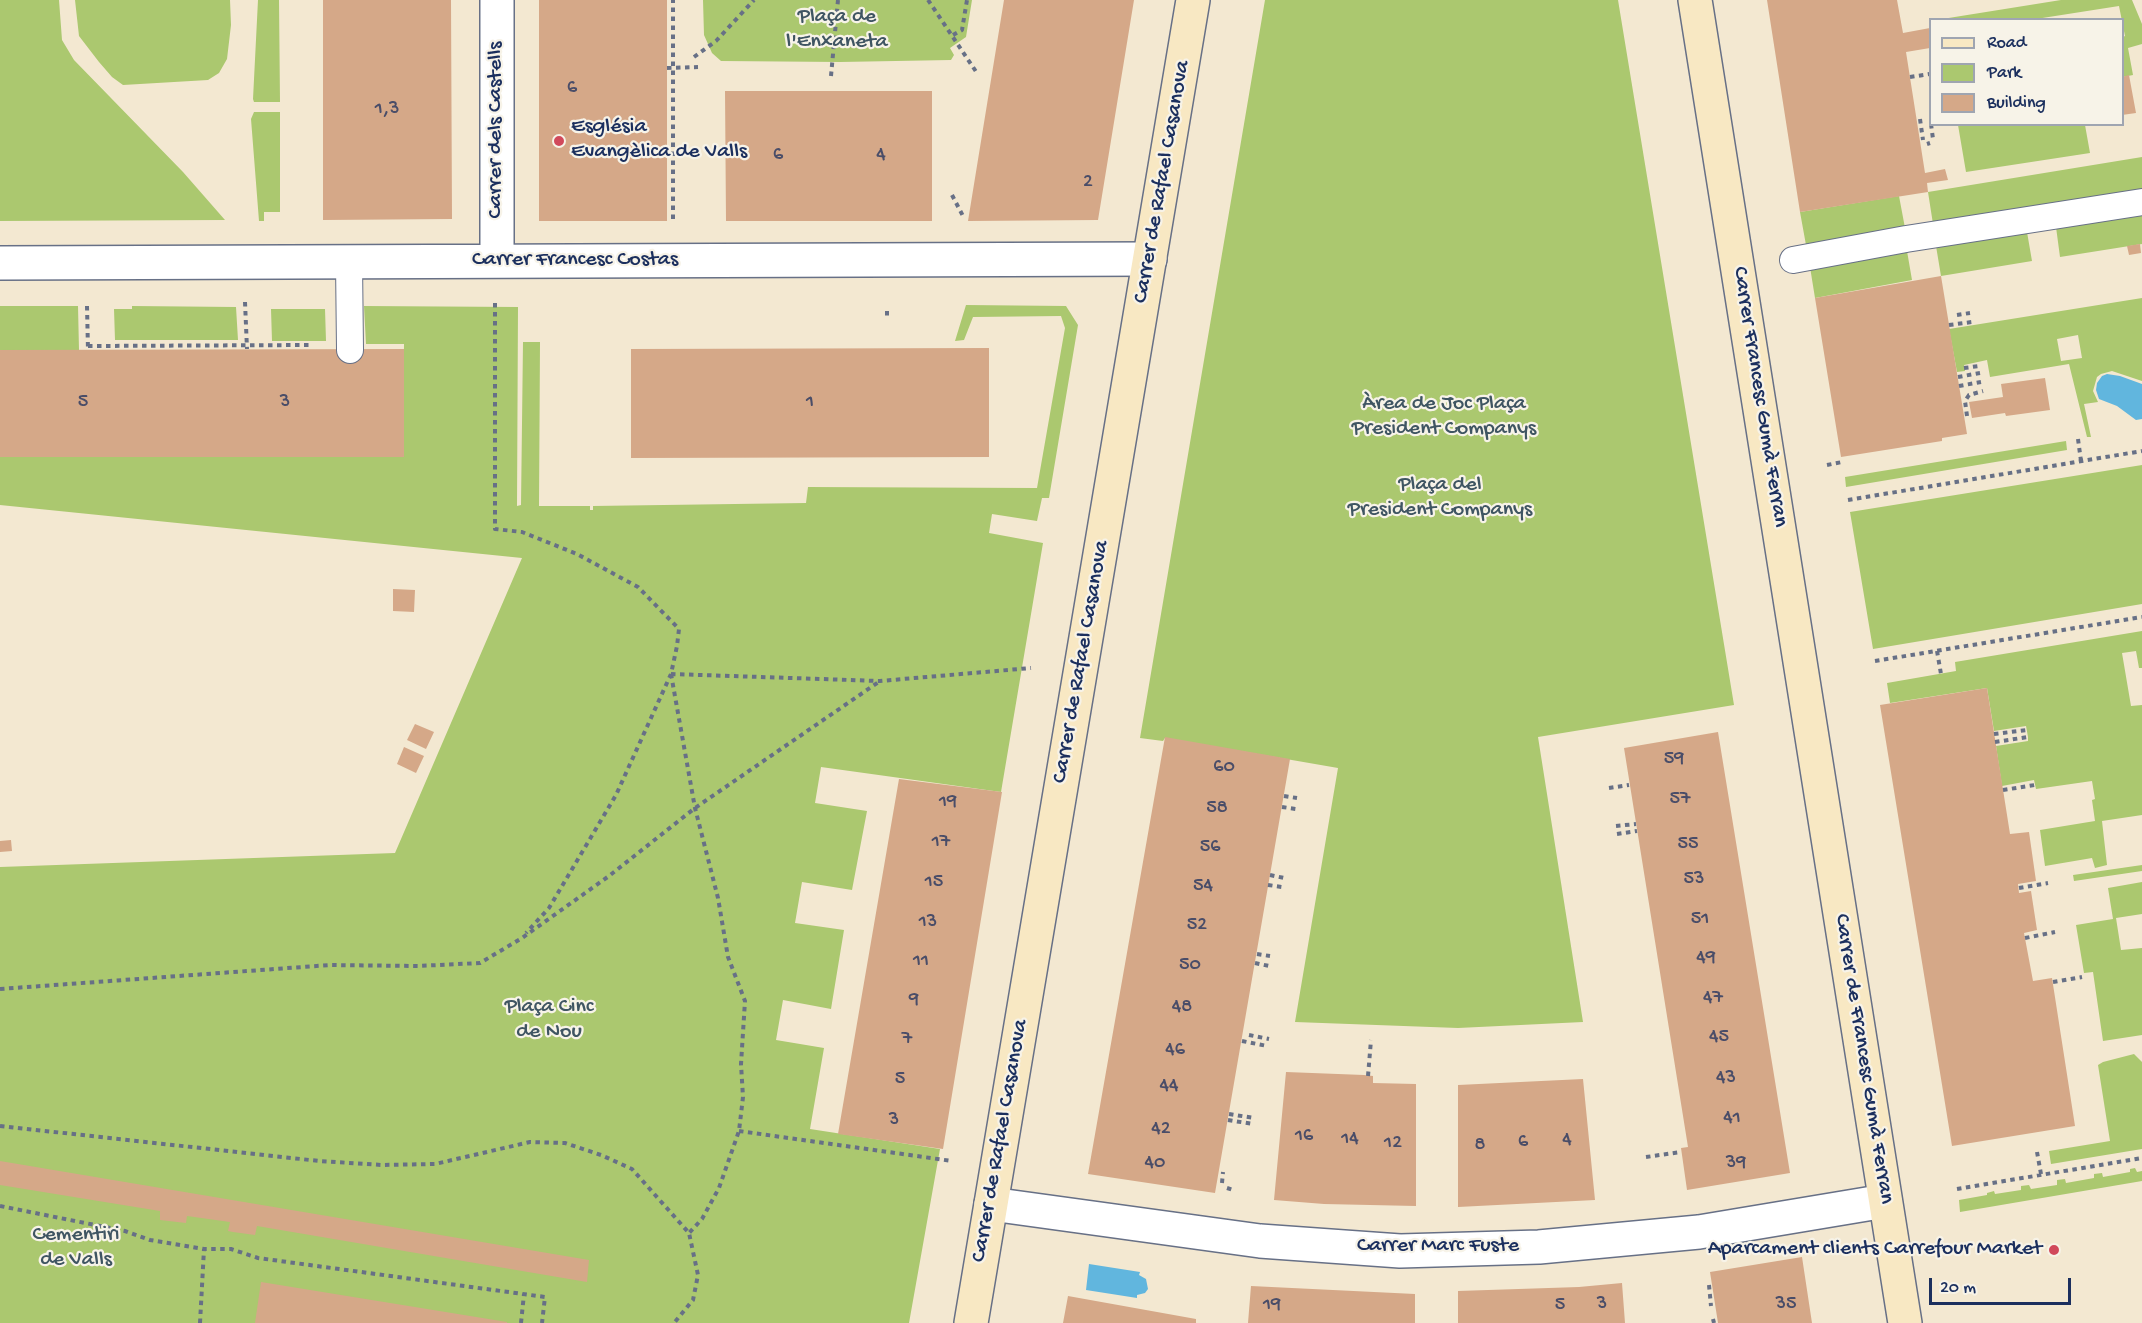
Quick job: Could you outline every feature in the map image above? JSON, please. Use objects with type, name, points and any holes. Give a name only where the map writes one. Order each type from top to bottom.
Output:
[{"type":"street","name":"Carrer dels Castells","points":[[497,0],[497,260]]},
{"type":"street","name":"Carrer de Rafael Casanova","points":[[971,1323],[1193,0]]},
{"type":"street","name":"Carrer Francesc Gumà Ferran","points":[[1695,0],[1821,795]]},
{"type":"street","name":"Carrer Francesc Costas","points":[[0,263],[1150,259]]},
{"type":"street","name":"Carrer de Francesc Gumà Ferran","points":[[1821,795],[1905,1323]]},
{"type":"street","name":"Carrer Marc Fuste","points":[[991,1204],[1260,1241],[1400,1251],[1539,1246],[1687,1233],[1885,1201]]},
{"type":"lane","points":[[1793,260],[1906,239],[2142,202]]},
{"type":"lane","points":[[349,262],[350,350]]},
{"type":"path","points":[[673,0],[673,221]]},
{"type":"path","points":[[693,57],[716,41],[754,0]]},
{"type":"path","points":[[831,76],[838,0]]},
{"type":"path","points":[[928,0],[977,73]]},
{"type":"path","points":[[953,35],[962,30],[967,0]]},
{"type":"path","points":[[668,68],[698,67]]},
{"type":"path","points":[[1910,77],[1929,74]]},
{"type":"path","points":[[1920,119],[1928,141],[1930,126]]},
{"type":"path","points":[[952,195],[964,220]]},
{"type":"path","points":[[495,306],[495,529],[522,532],[577,554],[638,587],[679,629],[671,674],[616,795],[549,908],[522,938]]},
{"type":"path","points":[[245,307],[247,347]]},
{"type":"path","points":[[886,311],[887,318]]},
{"type":"path","points":[[1957,315],[1970,313]]},
{"type":"path","points":[[87,314],[88,348],[318,345]]},
{"type":"path","points":[[1949,325],[1972,322]]},
{"type":"path","points":[[1964,368],[1979,366]]},
{"type":"path","points":[[1958,377],[1980,373]]},
{"type":"path","points":[[1959,386],[1982,382]]},
{"type":"path","points":[[1967,416],[1965,401],[1969,394],[1983,391]]},
{"type":"path","points":[[2078,439],[2081,461]]},
{"type":"path","points":[[1848,500],[2142,451]]},
{"type":"path","points":[[1827,465],[1842,462]]},
{"type":"path","points":[[1875,661],[2142,617]]},
{"type":"path","points":[[1937,651],[1941,674]]},
{"type":"path","points":[[671,674],[880,681],[1031,668]]},
{"type":"path","points":[[671,674],[695,808],[718,898],[728,957],[745,1001],[740,1131],[719,1188],[702,1219],[689,1233]]},
{"type":"path","points":[[0,989],[330,965],[418,966],[480,963],[522,938],[609,876],[695,808],[880,681]]},
{"type":"path","points":[[1994,734],[2027,730]]},
{"type":"path","points":[[1995,742],[2028,737]]},
{"type":"path","points":[[2003,790],[2035,784]]},
{"type":"path","points":[[1609,788],[1629,785]]},
{"type":"path","points":[[1284,796],[1297,798]]},
{"type":"path","points":[[1282,807],[1296,809]]},
{"type":"path","points":[[1616,826],[1636,824]]},
{"type":"path","points":[[1617,834],[1637,831]]},
{"type":"path","points":[[1270,875],[1284,878]]},
{"type":"path","points":[[2019,888],[2048,883]]},
{"type":"path","points":[[1268,885],[1282,887]]},
{"type":"path","points":[[2025,938],[2055,932]]},
{"type":"path","points":[[1257,954],[1270,956]]},
{"type":"path","points":[[1255,963],[1269,966]]},
{"type":"path","points":[[2053,982],[2082,977]]},
{"type":"path","points":[[1249,1035],[1269,1039]]},
{"type":"path","points":[[1368,1076],[1371,1040]]},
{"type":"path","points":[[1242,1041],[1267,1047]]},
{"type":"path","points":[[1229,1114],[1254,1118]]},
{"type":"path","points":[[1228,1120],[1253,1124]]},
{"type":"path","points":[[0,1126],[319,1161],[382,1165],[435,1164],[530,1142],[565,1143],[601,1155],[632,1169],[689,1233],[698,1275],[693,1300],[674,1323]]},
{"type":"path","points":[[740,1131],[952,1161]]},
{"type":"path","points":[[1646,1157],[1681,1152]]},
{"type":"path","points":[[2037,1152],[2041,1174]]},
{"type":"path","points":[[1958,1189],[2142,1158]]},
{"type":"path","points":[[1222,1183],[1223,1172]]},
{"type":"path","points":[[1227,1188],[1233,1190]]},
{"type":"path","points":[[0,1206],[124,1231],[150,1240],[204,1249],[231,1249],[258,1258],[545,1297],[542,1323]]},
{"type":"path","points":[[200,1323],[204,1249]]},
{"type":"path","points":[[1709,1285],[1711,1306]]},
{"type":"path","points":[[521,1323],[524,1294]]},
{"type":"green space","points":[[0,0],[59,0],[62,40],[74,60],[183,172],[225,220],[0,221]]},
{"type":"green space","points":[[75,0],[230,0],[231,25],[227,59],[219,73],[208,80],[123,85],[112,77],[79,36]]},
{"type":"green space","points":[[258,0],[279,0],[280,102],[254,102],[253,99]]},
{"type":"green space","name":"Plaça de l'Enxaneta","points":[[703,0],[972,0],[966,37],[950,48],[954,55],[951,60],[840,62],[721,61],[712,53],[704,35]]},
{"type":"green space","name":"Plaça del President Companys","points":[[1265,0],[1618,0],[1734,705],[1538,737],[1583,1022],[1458,1028],[1295,1022],[1338,768],[1165,738],[1163,741],[1140,738]]},
{"type":"green space","points":[[2061,0],[2132,0],[2142,24],[2142,44],[2128,48],[2133,75],[2124,77],[2124,18],[2121,18],[2119,6],[2042,18],[1948,18]]},
{"type":"green space","points":[[254,112],[280,112],[280,212],[264,212],[264,221],[259,221],[251,119]]},
{"type":"green space","points":[[1958,126],[2085,126],[2090,153],[1966,172]]},
{"type":"green space","points":[[2142,157],[2142,190],[1933,224],[1928,192]]},
{"type":"green space","points":[[1899,196],[1905,228],[1806,245],[1800,212]]},
{"type":"green space","points":[[2142,213],[2142,244],[2060,257],[2056,227]]},
{"type":"green space","points":[[2027,232],[2032,261],[1941,276],[1936,246]]},
{"type":"green space","points":[[1907,251],[1912,280],[1815,298],[1810,267]]},
{"type":"green space","points":[[2142,298],[2142,381],[2112,371],[2097,377],[2093,391],[2098,402],[2084,404],[2091,437],[2087,437],[2069,364],[1990,377],[1987,360],[1964,365],[1965,371],[1957,372],[1949,329]],"holes":[[[2078,335],[2082,358],[2061,361],[2057,339]]]},
{"type":"green space","name":"Plaça Cinc de Nou","points":[[966,305],[1066,306],[1078,325],[1049,498],[1042,498],[1037,521],[992,514],[989,533],[1043,543],[1001,792],[821,767],[815,803],[867,811],[852,890],[802,882],[795,923],[844,930],[831,1009],[783,1000],[776,1040],[824,1048],[810,1129],[940,1149],[909,1323],[0,1323],[0,867],[395,853],[522,558],[0,505],[0,457],[403,457],[404,344],[366,344],[364,306],[518,307],[517,506],[521,505],[523,342],[540,342],[539,506],[590,506],[590,510],[593,510],[593,506],[806,503],[808,487],[1037,488],[1065,328],[1061,316],[973,317],[964,340],[955,341]]},
{"type":"green space","points":[[0,306],[78,306],[79,350],[0,350]]},
{"type":"green space","points":[[132,306],[236,307],[238,340],[115,340],[114,309],[132,309]]},
{"type":"green space","points":[[271,309],[325,309],[326,341],[272,341]]},
{"type":"green space","points":[[2066,441],[2067,450],[1846,487],[1845,477]]},
{"type":"green space","points":[[2142,465],[2142,604],[1873,649],[1850,512]]},
{"type":"green space","points":[[2142,631],[2142,668],[2139,668],[2136,651],[2122,653],[2131,706],[2142,705],[2142,815],[2102,821],[2107,865],[2095,868],[2092,858],[2045,866],[2040,830],[2095,821],[2092,781],[2036,789],[2034,780],[2002,786],[1996,746],[2028,741],[2028,737],[2026,726],[1994,731],[1987,688],[1890,703],[1887,683],[1956,671],[1955,662]]},
{"type":"green space","points":[[2142,865],[2142,871],[2074,881],[2073,875]]},
{"type":"green space","points":[[2142,882],[2142,914],[2116,918],[2121,950],[2142,948],[2142,1035],[2103,1041],[2093,972],[2084,973],[2076,925],[2113,919],[2108,888]]},
{"type":"green space","points":[[2134,1054],[2142,1062],[2142,1149],[2051,1164],[2049,1151],[2110,1141],[2098,1065]]},
{"type":"green space","points":[[2135,1168],[2137,1172],[2142,1171],[2142,1181],[1960,1212],[1959,1200],[1987,1195],[1994,1191],[1995,1194],[2021,1190],[2021,1186],[2029,1185],[2031,1189],[2057,1185],[2057,1180],[2065,1179],[2066,1183],[2094,1178],[2094,1174],[2102,1173],[2103,1177],[2130,1172],[2130,1169]]},
{"type":"water","points":[[2107,374],[2142,384],[2142,419],[2136,420],[2117,406],[2099,399],[2096,390],[2097,383],[2102,376]]},
{"type":"water","points":[[1089,1264],[1140,1272],[1139,1275],[1146,1279],[1148,1289],[1145,1293],[1137,1295],[1137,1298],[1086,1290]]},
{"type":"building","points":[[323,0],[451,0],[452,219],[323,220]]},
{"type":"building","points":[[539,0],[667,0],[667,221],[539,221]]},
{"type":"building","points":[[1004,0],[1134,0],[1098,220],[968,221]]},
{"type":"building","points":[[1767,0],[1897,0],[1903,33],[1929,28],[1929,48],[1906,52],[1925,173],[1945,169],[1948,180],[1927,183],[1928,192],[1800,212]]},
{"type":"building","points":[[2129,75],[2136,113],[2124,115],[2124,76]]},
{"type":"building","points":[[725,91],[932,91],[932,221],[726,221]]},
{"type":"building","points":[[2140,244],[2141,253],[2129,255],[2127,246]]},
{"type":"building","points":[[1941,276],[1967,434],[1942,438],[1942,441],[1841,457],[1815,298]]},
{"type":"building","points":[[989,348],[989,457],[631,458],[631,349]]},
{"type":"building","points":[[404,349],[404,457],[0,457],[0,350]]},
{"type":"building","points":[[2045,378],[2050,410],[1972,418],[1969,402],[2003,397],[2001,384]]},
{"type":"building","points":[[393,589],[415,590],[414,612],[393,611]]},
{"type":"building","points":[[1987,688],[2010,834],[2029,832],[2036,881],[2018,884],[2019,893],[2031,891],[2037,930],[2024,933],[2033,981],[2052,978],[2075,1126],[1952,1146],[1880,705]]},
{"type":"building","points":[[415,724],[434,732],[426,749],[407,740]]},
{"type":"building","points":[[1718,732],[1790,1173],[1687,1190],[1681,1148],[1688,1147],[1624,748]]},
{"type":"building","points":[[1165,737],[1290,759],[1215,1193],[1088,1174]]},
{"type":"building","points":[[404,747],[424,756],[416,773],[397,764]]},
{"type":"building","points":[[899,779],[1002,792],[943,1149],[838,1134]]},
{"type":"building","points":[[11,840],[12,851],[0,852],[0,841]]},
{"type":"building","points":[[1286,1072],[1364,1075],[1373,1076],[1373,1083],[1416,1084],[1416,1206],[1324,1204],[1274,1200]]},
{"type":"building","points":[[1583,1079],[1595,1200],[1458,1207],[1458,1085]]},
{"type":"building","points":[[0,1161],[589,1260],[587,1282],[257,1226],[255,1235],[233,1232],[228,1231],[230,1222],[187,1216],[186,1223],[160,1220],[160,1211],[0,1185]]},
{"type":"building","points":[[1802,1257],[1812,1323],[1718,1323],[1710,1272]]},
{"type":"building","points":[[261,1282],[507,1322],[507,1323],[255,1323]]},
{"type":"building","points":[[1622,1283],[1625,1323],[1458,1323],[1458,1291],[1579,1287]]},
{"type":"building","points":[[1251,1286],[1415,1294],[1415,1323],[1248,1323]]},
{"type":"building","points":[[1068,1296],[1196,1319],[1196,1323],[1063,1323]]},
{"type":"place","name":"Església Evangèlica de Valls","points":[[559,141]]},
{"type":"place","name":"Aparcament clients Carrefour Market","points":[[2054,1250]]},
{"type":"park label","name":"Àrea de Joc Plaça President Companys","points":[[1444,418]]},
{"type":"park label","name":"Cementiri de Valls","points":[[76,1248]]}]
